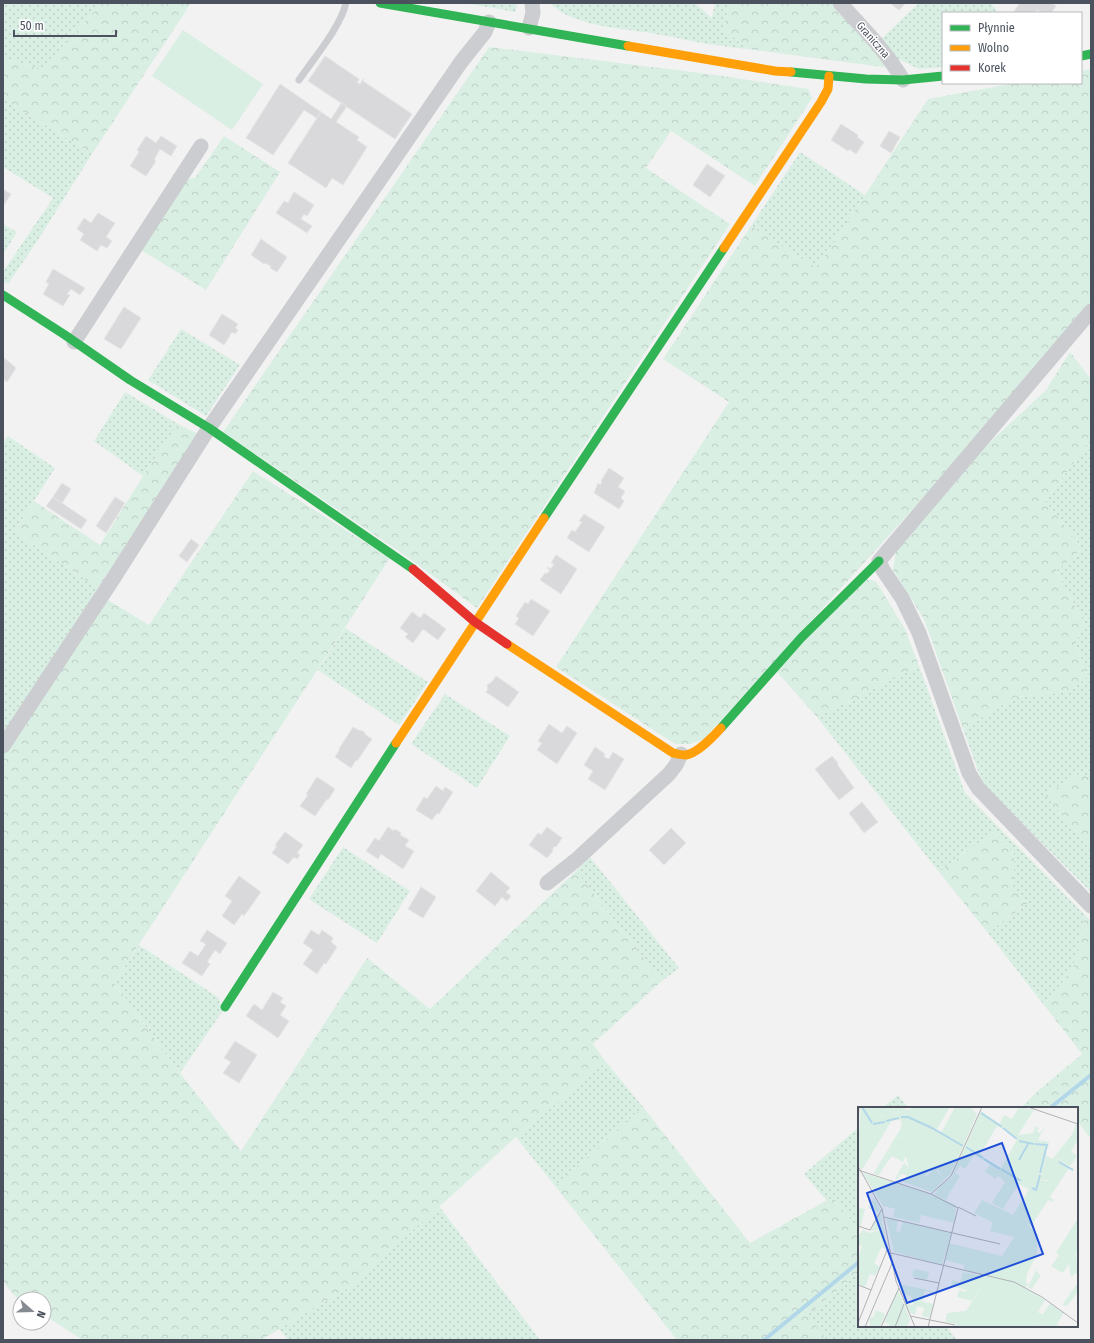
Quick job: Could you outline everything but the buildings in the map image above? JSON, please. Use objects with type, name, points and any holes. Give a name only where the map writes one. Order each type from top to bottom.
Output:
[{"type":"street","points":[[380,3],[413,6],[489,22],[775,71],[866,79],[903,80],[942,76]]},
{"type":"street","points":[[529,28],[533,14],[532,3]]},
{"type":"street","name":"Graniczna","points":[[840,3],[884,52],[895,66],[903,80]]},
{"type":"street","points":[[3,746],[113,579],[209,428],[461,62],[485,32],[489,22]]},
{"type":"street","points":[[225,1007],[475,622],[817,109],[828,89],[829,76]]},
{"type":"street","points":[[74,342],[201,146]]},
{"type":"street","points":[[3,295],[130,380],[209,428],[410,567],[475,622],[652,740],[673,753],[685,755],[693,752],[712,738],[801,638],[879,561],[1091,311]]},
{"type":"street","points":[[879,561],[882,570],[902,598],[919,634],[969,773],[978,788],[1091,906]]},
{"type":"street","points":[[547,883],[576,860],[669,774],[676,765],[681,754]]},
{"type":"lane","points":[[300,80],[341,18],[346,3]]},
{"type":"green space","points":[[3,3],[102,3],[42,69],[3,58]]},
{"type":"green space","points":[[102,3],[191,3],[92,154],[3,99],[3,58],[42,69]]},
{"type":"green space","points":[[465,3],[518,3],[515,12]]},
{"type":"green space","points":[[549,3],[695,3],[712,18],[715,3],[729,3],[724,29],[747,49],[597,25],[571,17],[559,11]]},
{"type":"green space","points":[[729,3],[833,3],[890,68],[747,49],[724,29]]},
{"type":"green space","points":[[919,3],[990,3],[998,12],[942,12],[942,67],[919,69],[896,58],[880,40]]},
{"type":"green space","points":[[183,30],[263,84],[232,130],[152,76]]},
{"type":"green space","points":[[489,47],[709,74],[808,89],[812,98],[755,186],[671,131],[646,168],[730,224],[477,608],[403,554],[223,432]]},
{"type":"green space","points":[[1091,69],[1091,302],[1060,341],[953,465],[703,740],[689,744],[675,744],[556,667],[729,402],[663,359],[751,226],[817,268],[928,99],[1010,84],[1082,84],[1082,71]]},
{"type":"green space","points":[[3,99],[92,154],[36,243],[8,284],[3,281],[3,272],[53,198],[3,167]]},
{"type":"green space","points":[[224,136],[280,172],[206,290],[141,250],[187,179],[195,178]]},
{"type":"green space","points":[[800,152],[865,195],[817,269],[751,226]]},
{"type":"green space","points":[[3,224],[17,232],[3,254]]},
{"type":"green space","points":[[181,329],[240,365],[206,416],[148,380]]},
{"type":"green space","points":[[1070,352],[1091,379],[1091,439],[1045,501],[1082,548],[1056,571],[1084,622],[1076,643],[1087,677],[1069,692],[1015,697],[963,729],[924,619],[893,570],[896,551],[987,445],[1046,390]]},
{"type":"green space","points":[[125,392],[178,424],[143,476],[94,441]]},
{"type":"green space","points":[[178,424],[198,434],[98,588],[14,532],[34,501],[100,545],[143,476]]},
{"type":"green space","points":[[8,436],[55,468],[14,532],[98,588],[3,738],[3,444]]},
{"type":"green space","points":[[1091,439],[1091,779],[1081,773],[1045,794],[1091,851],[1091,892],[983,784],[963,729],[1015,697],[1069,692],[1087,677],[1076,643],[1084,622],[1056,571],[1082,548],[1045,501]]},
{"type":"green space","points":[[253,471],[390,558],[114,983],[180,1073],[241,1151],[367,958],[430,1009],[576,871],[662,981],[593,1044],[606,1062],[516,1137],[353,1285],[261,1340],[81,1339],[52,1320],[52,1291],[12,1291],[12,1292],[3,1282],[3,752],[108,600],[149,625]]},
{"type":"green space","points":[[864,579],[876,581],[905,629],[919,666],[817,717],[776,671]]},
{"type":"green space","points":[[345,628],[428,682],[399,725],[318,670]]},
{"type":"green space","points":[[919,666],[965,793],[1085,915],[1073,969],[1044,1005],[988,933],[1028,903],[1013,888],[1014,854],[993,832],[939,872],[817,717]]},
{"type":"green space","points":[[445,694],[510,736],[477,788],[411,744]]},
{"type":"green space","points":[[1081,773],[1091,779],[1091,851],[1045,794]]},
{"type":"green space","points":[[993,832],[1014,854],[1013,888],[1028,903],[988,933],[939,872]]},
{"type":"green space","points":[[343,847],[410,891],[377,943],[309,899]]},
{"type":"green space","points":[[590,857],[679,968],[662,981],[576,871]]},
{"type":"green space","points":[[1085,915],[1091,921],[1091,1139],[1078,1122],[1078,1107],[1022,1107],[1040,1089],[1082,1054],[1044,1005],[1073,969]]},
{"type":"green space","points":[[139,945],[219,998],[222,1012],[180,1073],[114,983]]},
{"type":"green space","points":[[606,1062],[643,1107],[555,1186],[516,1137]]},
{"type":"green space","points":[[898,1095],[907,1107],[883,1107]]},
{"type":"green space","points":[[643,1107],[750,1243],[833,1197],[858,1229],[858,1273],[808,1315],[827,1340],[677,1340],[555,1186]]},
{"type":"green space","points":[[858,1128],[858,1229],[834,1198],[827,1201],[804,1174]]},
{"type":"green space","points":[[439,1206],[540,1340],[288,1340],[279,1329],[353,1285]]},
{"type":"green space","points":[[858,1273],[858,1327],[947,1327],[957,1340],[827,1340],[807,1315]]},
{"type":"waterway","points":[[1051,1107],[1091,1075]]},
{"type":"waterway","points":[[764,1340],[858,1263]]},
{"type":"traffic: fast","points":[[380,3],[628,46]]},
{"type":"traffic: fast","points":[[1082,56],[1091,54]]},
{"type":"traffic: fast","points":[[791,72],[866,79],[903,80],[942,76]]},
{"type":"traffic: fast","points":[[544,518],[724,248]]},
{"type":"traffic: fast","points":[[3,295],[65,335],[130,380],[209,428],[413,569]]},
{"type":"traffic: fast","points":[[721,728],[801,638],[879,561]]},
{"type":"traffic: fast","points":[[225,1007],[396,743]]},
{"type":"traffic: slow","points":[[628,46],[775,71],[791,72]]},
{"type":"traffic: slow","points":[[724,248],[821,102],[828,89],[829,76]]},
{"type":"traffic: slow","points":[[396,743],[544,518]]},
{"type":"traffic: slow","points":[[507,644],[673,753],[684,755],[690,754],[705,744],[721,728]]},
{"type":"traffic: jam","points":[[413,569],[475,622],[507,644]]}]
